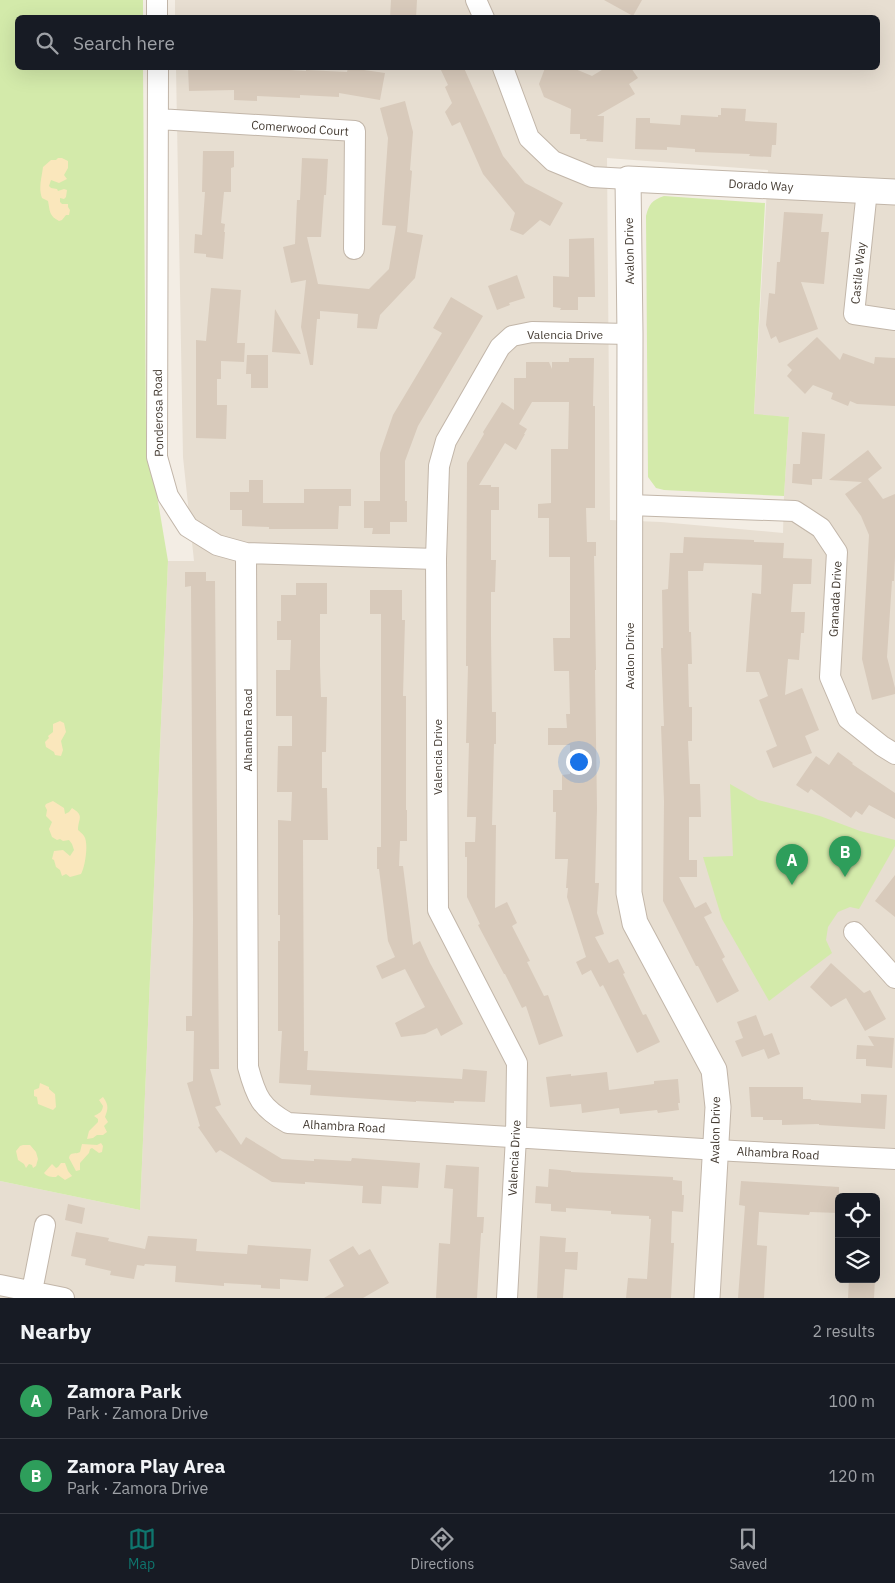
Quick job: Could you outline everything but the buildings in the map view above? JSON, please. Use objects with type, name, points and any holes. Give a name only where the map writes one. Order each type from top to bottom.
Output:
[{"type":"street","points":[[157,0],[157,15]]},
{"type":"street","points":[[476,0],[483,15]]},
{"type":"street","name":"Ponderosa Road","points":[[158,70],[158,457],[168,496],[188,527],[217,545],[246,553],[436,559]]},
{"type":"street","points":[[504,70],[529,138],[553,161],[592,177],[628,179]]},
{"type":"street","name":"Comerwood Court","points":[[158,118],[355,131],[354,249]]},
{"type":"street","name":"Dorado Way","points":[[628,179],[895,192]]},
{"type":"street","name":"Avalon Drive","points":[[628,179],[630,334],[629,893],[635,923],[714,1070],[718,1107],[707,1298]]},
{"type":"street","name":"Castile Way","points":[[867,190],[854,314],[895,320]]},
{"type":"street","name":"Valencia Drive","points":[[507,1298],[516,1137],[517,1063],[438,910],[436,559],[438,466],[446,440],[500,347],[512,336],[532,332],[630,334]]},
{"type":"street","name":"Granada Drive","points":[[629,505],[795,511],[821,528],[837,552],[830,677],[848,719],[895,754]]},
{"type":"street","name":"Alhambra Road","points":[[246,553],[248,1067],[254,1088],[262,1104],[275,1116],[288,1123],[895,1159]]},
{"type":"street","points":[[854,932],[895,978]]},
{"type":"street","points":[[32,1292],[45,1225]]},
{"type":"street","points":[[0,1285],[64,1298]]},
{"type":"shaded area","points":[[175,0],[895,0],[895,1298],[0,1298],[0,1181],[140,1210],[168,561],[194,561],[183,457],[176,70],[880,70],[880,15],[175,15]],"holes":[[[607,158],[768,170],[754,415],[789,417],[783,533],[661,522],[610,520]]]},
{"type":"green space","points":[[0,0],[143,0],[143,15],[15,15],[15,70],[143,70],[146,430],[168,561],[140,1210],[0,1181]]},
{"type":"green space","points":[[664,196],[765,203],[754,414],[789,417],[784,496],[664,490],[656,488],[648,477],[646,216],[648,208],[652,203]]},
{"type":"green space","points":[[730,784],[758,800],[820,816],[860,831],[895,840],[895,846],[859,909],[850,907],[838,912],[828,927],[826,940],[832,953],[769,1001],[722,919],[703,857],[733,856]]},
{"type":"sand","points":[[58,158],[68,161],[68,168],[64,175],[67,179],[59,183],[51,180],[49,186],[58,191],[67,190],[66,197],[64,199],[60,198],[60,202],[68,204],[70,210],[69,215],[66,215],[59,221],[52,215],[48,201],[42,198],[40,190],[43,167],[51,160]]},
{"type":"sand","points":[[60,721],[64,723],[66,732],[61,741],[63,750],[61,756],[55,755],[54,752],[46,747],[45,742],[53,732],[53,724]]},
{"type":"sand","points":[[53,801],[64,808],[65,814],[72,808],[80,815],[78,830],[84,836],[86,844],[85,861],[81,874],[70,877],[66,874],[62,876],[52,859],[54,851],[63,850],[70,856],[74,850],[69,840],[57,840],[52,837],[49,829],[52,822],[46,816],[47,810],[45,806]]},
{"type":"sand","points":[[40,1083],[49,1087],[55,1094],[56,1107],[53,1110],[38,1104],[37,1097],[34,1096],[34,1090],[39,1088]]},
{"type":"sand","points":[[103,1097],[107,1107],[105,1117],[108,1122],[104,1126],[107,1132],[103,1135],[87,1139],[89,1131],[98,1122],[98,1119],[94,1116],[102,1110],[103,1106],[99,1100]]},
{"type":"sand","points":[[101,1143],[103,1146],[102,1152],[99,1153],[92,1148],[90,1149],[89,1153],[80,1163],[80,1170],[76,1171],[69,1158],[71,1155],[80,1152],[82,1144],[97,1145]]},
{"type":"sand","points":[[23,1145],[30,1145],[36,1152],[38,1159],[36,1166],[33,1168],[29,1164],[26,1168],[18,1160],[16,1151]]},
{"type":"sand","points":[[61,1163],[65,1163],[72,1176],[65,1180],[58,1175],[51,1177],[44,1173],[52,1164],[56,1168]]},
{"type":"place","name":"Zamora Play Area","points":[[845,877]]},
{"type":"place","name":"Zamora Park","points":[[792,885]]}]
